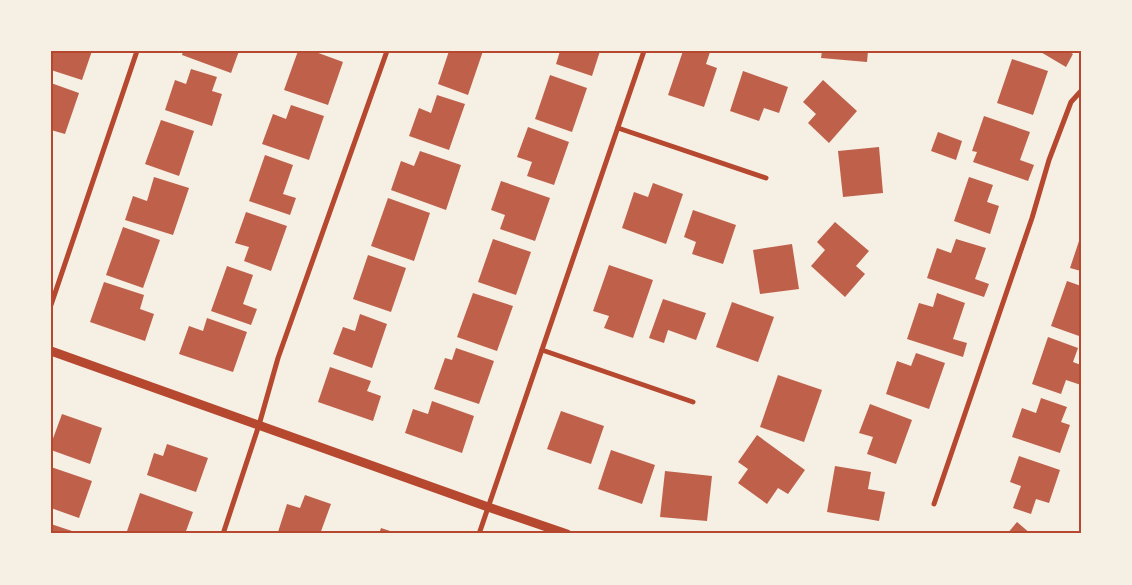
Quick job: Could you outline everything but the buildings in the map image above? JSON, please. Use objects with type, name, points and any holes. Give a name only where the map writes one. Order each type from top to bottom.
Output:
[{"type":"street","points":[[51,305],[137,51]]},
{"type":"street","points":[[223,534],[259,426],[278,358],[387,51]]},
{"type":"street","points":[[479,534],[644,51]]},
{"type":"street","points":[[934,504],[1032,218],[1049,160],[1071,102],[1081,91]]},
{"type":"street","points":[[618,128],[766,178]]},
{"type":"street","points":[[542,350],[693,402]]},
{"type":"street","points":[[51,351],[567,534]]}]
